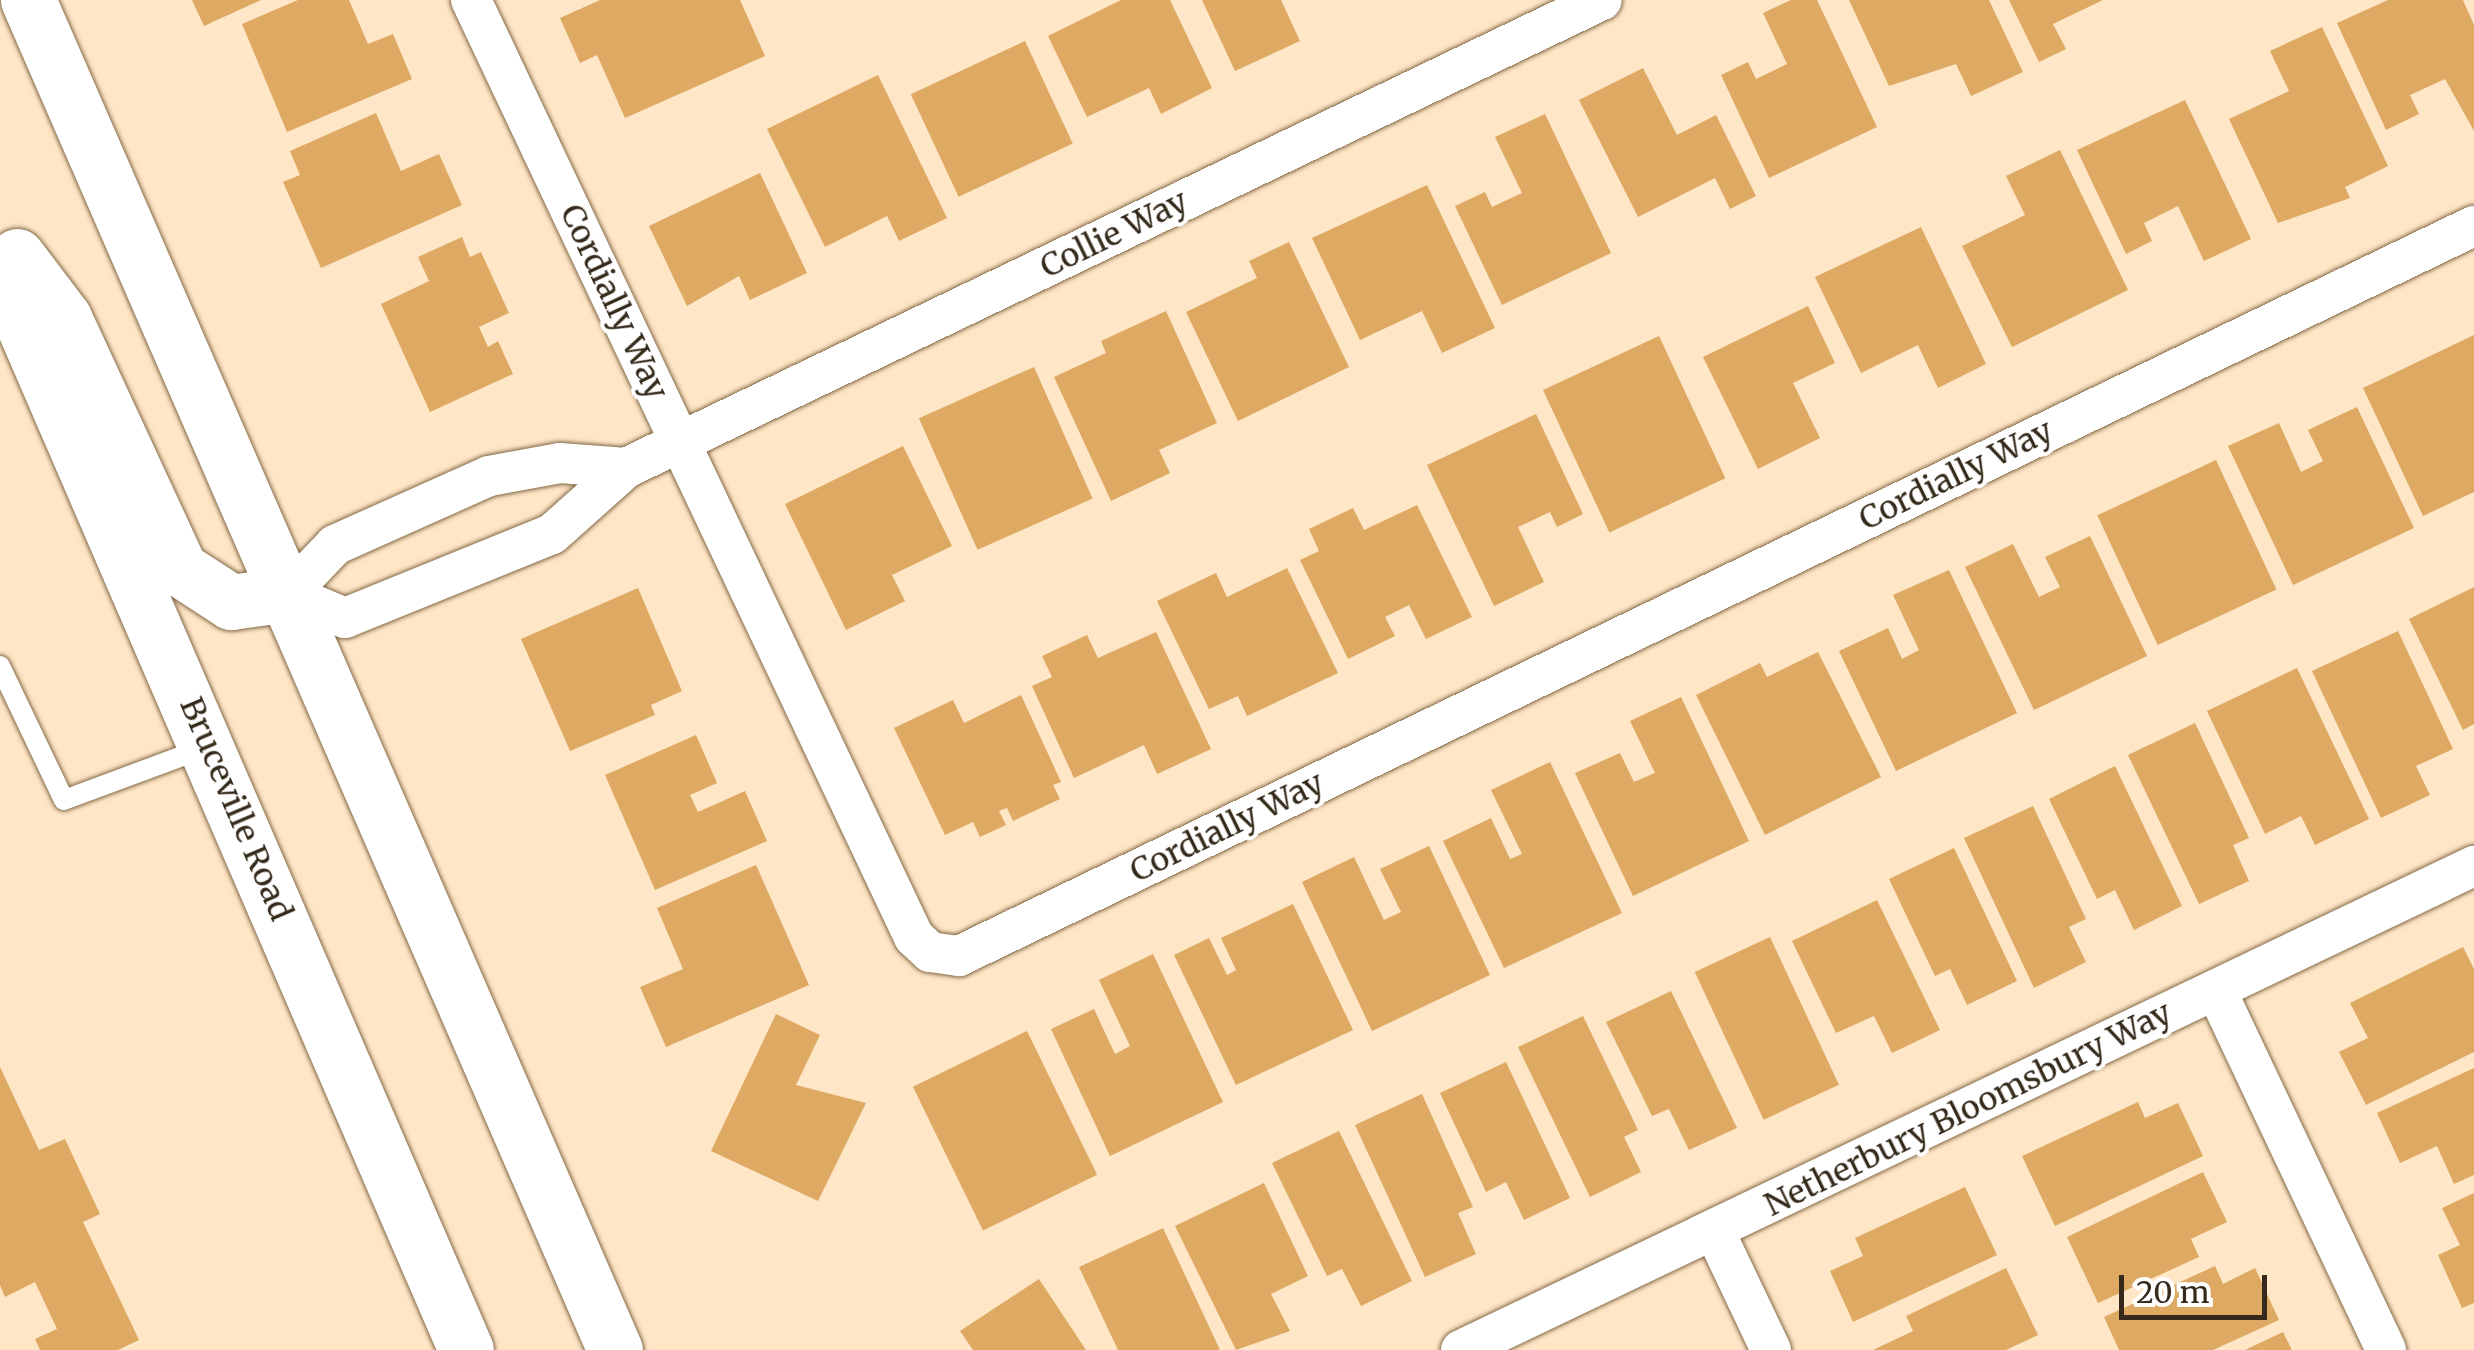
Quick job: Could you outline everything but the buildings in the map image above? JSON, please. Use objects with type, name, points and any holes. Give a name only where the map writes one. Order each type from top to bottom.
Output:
[{"type":"main road","points":[[28,0],[615,1350]]},
{"type":"main road","points":[[0,234],[64,318],[180,569],[231,602],[288,594]]},
{"type":"main road","name":"Bruceville Road","points":[[0,271],[209,746],[466,1350]]},
{"type":"street","name":"Cordially Way","points":[[471,0],[914,937],[930,952],[959,956],[2474,226]]},
{"type":"street","name":"Collie Way","points":[[626,468],[560,463],[489,476],[335,545],[288,594],[346,618],[393,604],[552,534],[626,468],[1583,4]]},
{"type":"street","name":"Netherbury Bloomsbury Way","points":[[1461,1350],[2474,866]]},
{"type":"street","points":[[2216,990],[2386,1350]]},
{"type":"street","points":[[1714,1230],[1771,1350]]},
{"type":"lane","points":[[0,666],[64,800],[209,746]]}]
